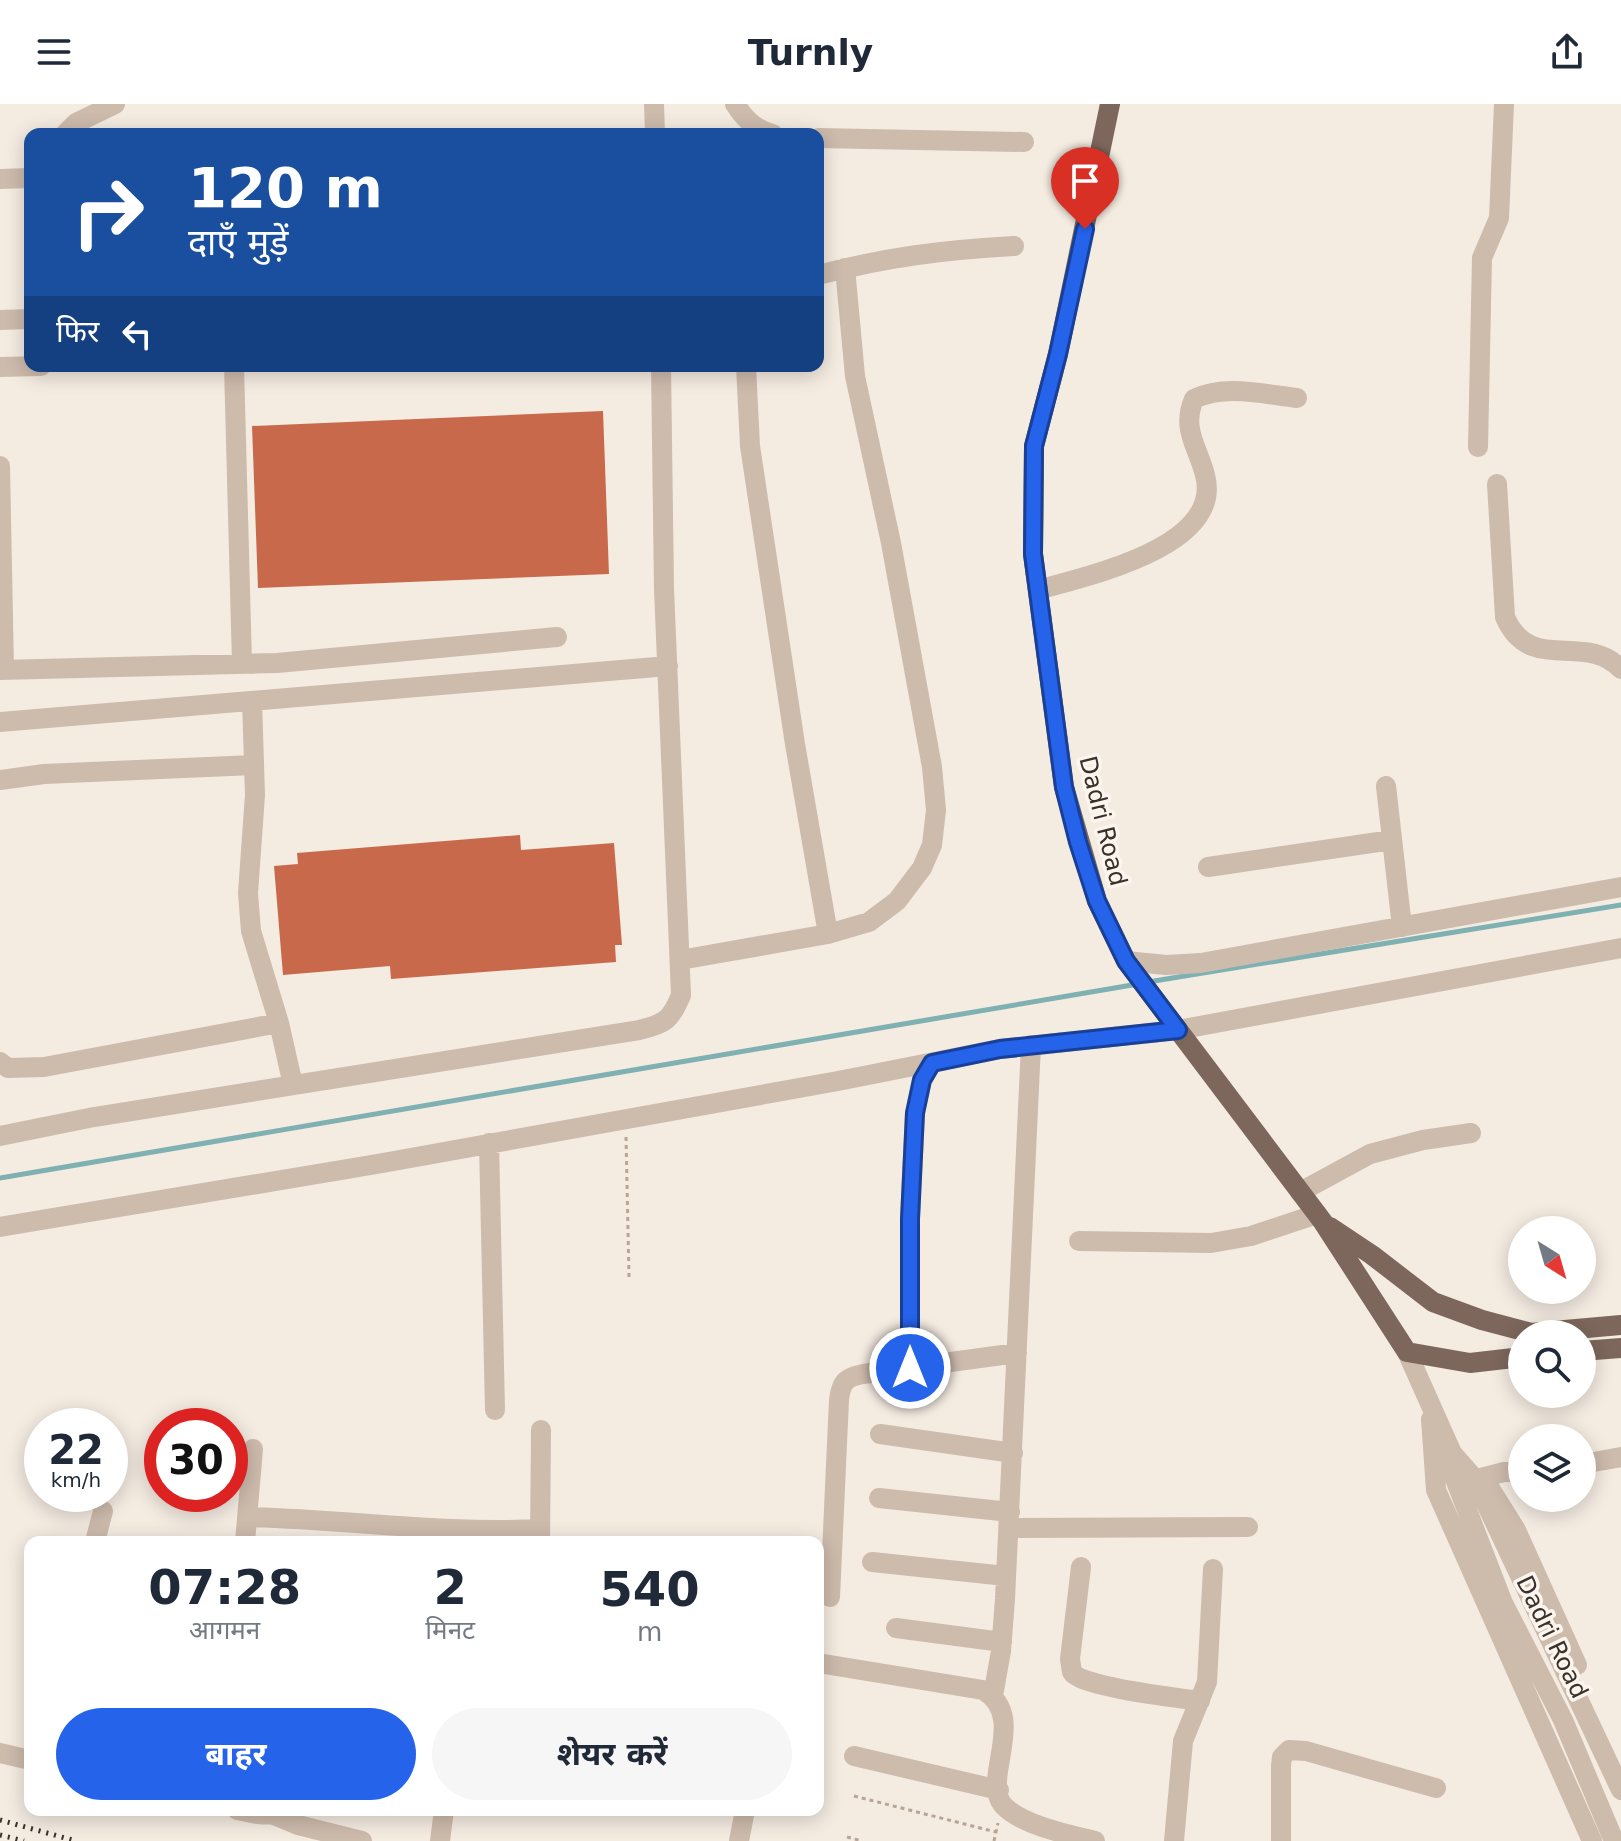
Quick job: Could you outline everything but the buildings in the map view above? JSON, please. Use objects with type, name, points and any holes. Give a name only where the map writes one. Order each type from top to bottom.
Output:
[{"type":"main road","name":"Dadri Road","points":[[1110,104],[1058,354],[1034,446],[1033,554],[1064,787],[1097,901],[1126,961],[1320,1218],[1407,1352]]},
{"type":"main road","points":[[1320,1218],[1433,1302],[1482,1320],[1531,1333],[1621,1325]]},
{"type":"main road","points":[[1596,1350],[1621,1348]]},
{"type":"main road","points":[[1407,1352],[1470,1363],[1508,1359]]},
{"type":"street","points":[[71,128],[115,104]]},
{"type":"street","points":[[654,104],[655,128]]},
{"type":"street","points":[[735,104],[758,128]]},
{"type":"street","points":[[1478,447],[1482,258],[1499,218],[1504,104]]},
{"type":"street","points":[[824,138],[1024,142]]},
{"type":"street","points":[[0,179],[24,178]]},
{"type":"street","points":[[824,273],[936,250],[1014,246]]},
{"type":"street","points":[[680,960],[828,934],[869,922],[897,901],[922,868],[932,845],[936,810],[932,767],[855,376],[845,268]]},
{"type":"street","points":[[0,320],[24,319]]},
{"type":"street","points":[[0,367],[24,366]]},
{"type":"street","points":[[234,372],[242,664]]},
{"type":"street","points":[[0,1136],[94,1117],[660,1025],[674,1013],[681,995],[668,666],[661,372]]},
{"type":"street","points":[[746,372],[750,446],[795,744],[828,934]]},
{"type":"street","points":[[1038,590],[1130,563],[1168,542],[1199,516],[1208,499],[1206,478],[1189,430],[1187,414],[1194,399],[1226,390],[1297,398]]},
{"type":"street","points":[[0,466],[2,670],[242,664],[557,637]]},
{"type":"street","points":[[1497,484],[1504,605],[1511,632],[1520,642],[1534,649],[1587,652],[1606,657],[1621,669]]},
{"type":"street","points":[[0,722],[668,666]]},
{"type":"street","points":[[252,701],[254,765],[248,893],[251,931],[279,1023],[293,1085]]},
{"type":"street","points":[[0,780],[44,774],[254,765]]},
{"type":"street","points":[[1386,786],[1402,927]]},
{"type":"street","points":[[1208,867],[1392,840]]},
{"type":"street","points":[[1126,961],[1166,965],[1201,963],[1621,887]]},
{"type":"street","points":[[0,1227],[1031,1045],[1175,1026],[1621,948]]},
{"type":"street","points":[[0,1062],[8,1068],[44,1067],[279,1023]]},
{"type":"street","points":[[993,1696],[1002,1642],[1006,1576],[1031,1045]]},
{"type":"street","points":[[910,1368],[910,1219],[915,1113],[922,1080],[932,1063]]},
{"type":"street","points":[[1300,1192],[1370,1154],[1423,1140],[1471,1133]]},
{"type":"street","points":[[489,1143],[495,1410]]},
{"type":"street","points":[[1079,1241],[1211,1243],[1320,1218]]},
{"type":"street","name":"Dadri Road","points":[[1407,1352],[1452,1453],[1474,1478],[1621,1790]]},
{"type":"street","points":[[830,1597],[841,1386],[852,1376],[1017,1353]]},
{"type":"street","points":[[1430,1406],[1436,1490],[1592,1841]]},
{"type":"street","points":[[247,1517],[302,1518],[540,1536],[541,1430]]},
{"type":"street","points":[[1442,1432],[1481,1478],[1516,1530],[1621,1766]]},
{"type":"street","points":[[880,1434],[1013,1453]]},
{"type":"street","points":[[245,1536],[253,1449]]},
{"type":"street","name":"Dadri Road","points":[[1452,1453],[1455,1479],[1503,1603],[1563,1720],[1614,1841]]},
{"type":"street","points":[[1596,1461],[1621,1457]]},
{"type":"street","points":[[1481,1478],[1508,1472]]},
{"type":"street","points":[[879,1498],[1009,1520],[1248,1527]]},
{"type":"street","points":[[97,1536],[103,1512]]},
{"type":"street","points":[[872,1562],[1006,1576]]},
{"type":"street","points":[[1081,1567],[1070,1659],[1072,1672],[1078,1678],[1095,1684],[1200,1701]]},
{"type":"street","points":[[1174,1841],[1183,1741],[1207,1682],[1213,1569]]},
{"type":"street","points":[[896,1628],[1002,1642]]},
{"type":"street","points":[[824,1664],[983,1690],[993,1696],[1003,1718],[999,1790],[1003,1804],[1026,1819],[1061,1833],[1095,1841]]},
{"type":"street","points":[[1281,1841],[1281,1766],[1282,1757],[1289,1750],[1306,1751],[1436,1788]]},
{"type":"street","points":[[0,1753],[24,1759]]},
{"type":"street","points":[[854,1756],[999,1790]]},
{"type":"street","points":[[284,1816],[298,1825],[362,1841]]},
{"type":"street","points":[[440,1841],[443,1816]]},
{"type":"street","points":[[739,1841],[744,1816]]},
{"type":"path","points":[[626,1118],[629,1277]]},
{"type":"path","points":[[854,1796],[996,1832]]},
{"type":"path","points":[[847,1837],[862,1841]]},
{"type":"waterway","points":[[1148,982],[1621,905]]},
{"type":"waterway","points":[[0,1178],[1138,984]]},
{"type":"railway","points":[[0,1820],[76,1841]]},
{"type":"railway","points":[[0,1835],[24,1841]]},
{"type":"route","points":[[910,1368],[910,1219],[915,1113],[922,1080],[932,1063],[1000,1049],[1178,1030],[1126,961],[1097,901],[1078,842],[1064,787],[1054,726],[1033,554],[1034,446],[1085,229]]}]
